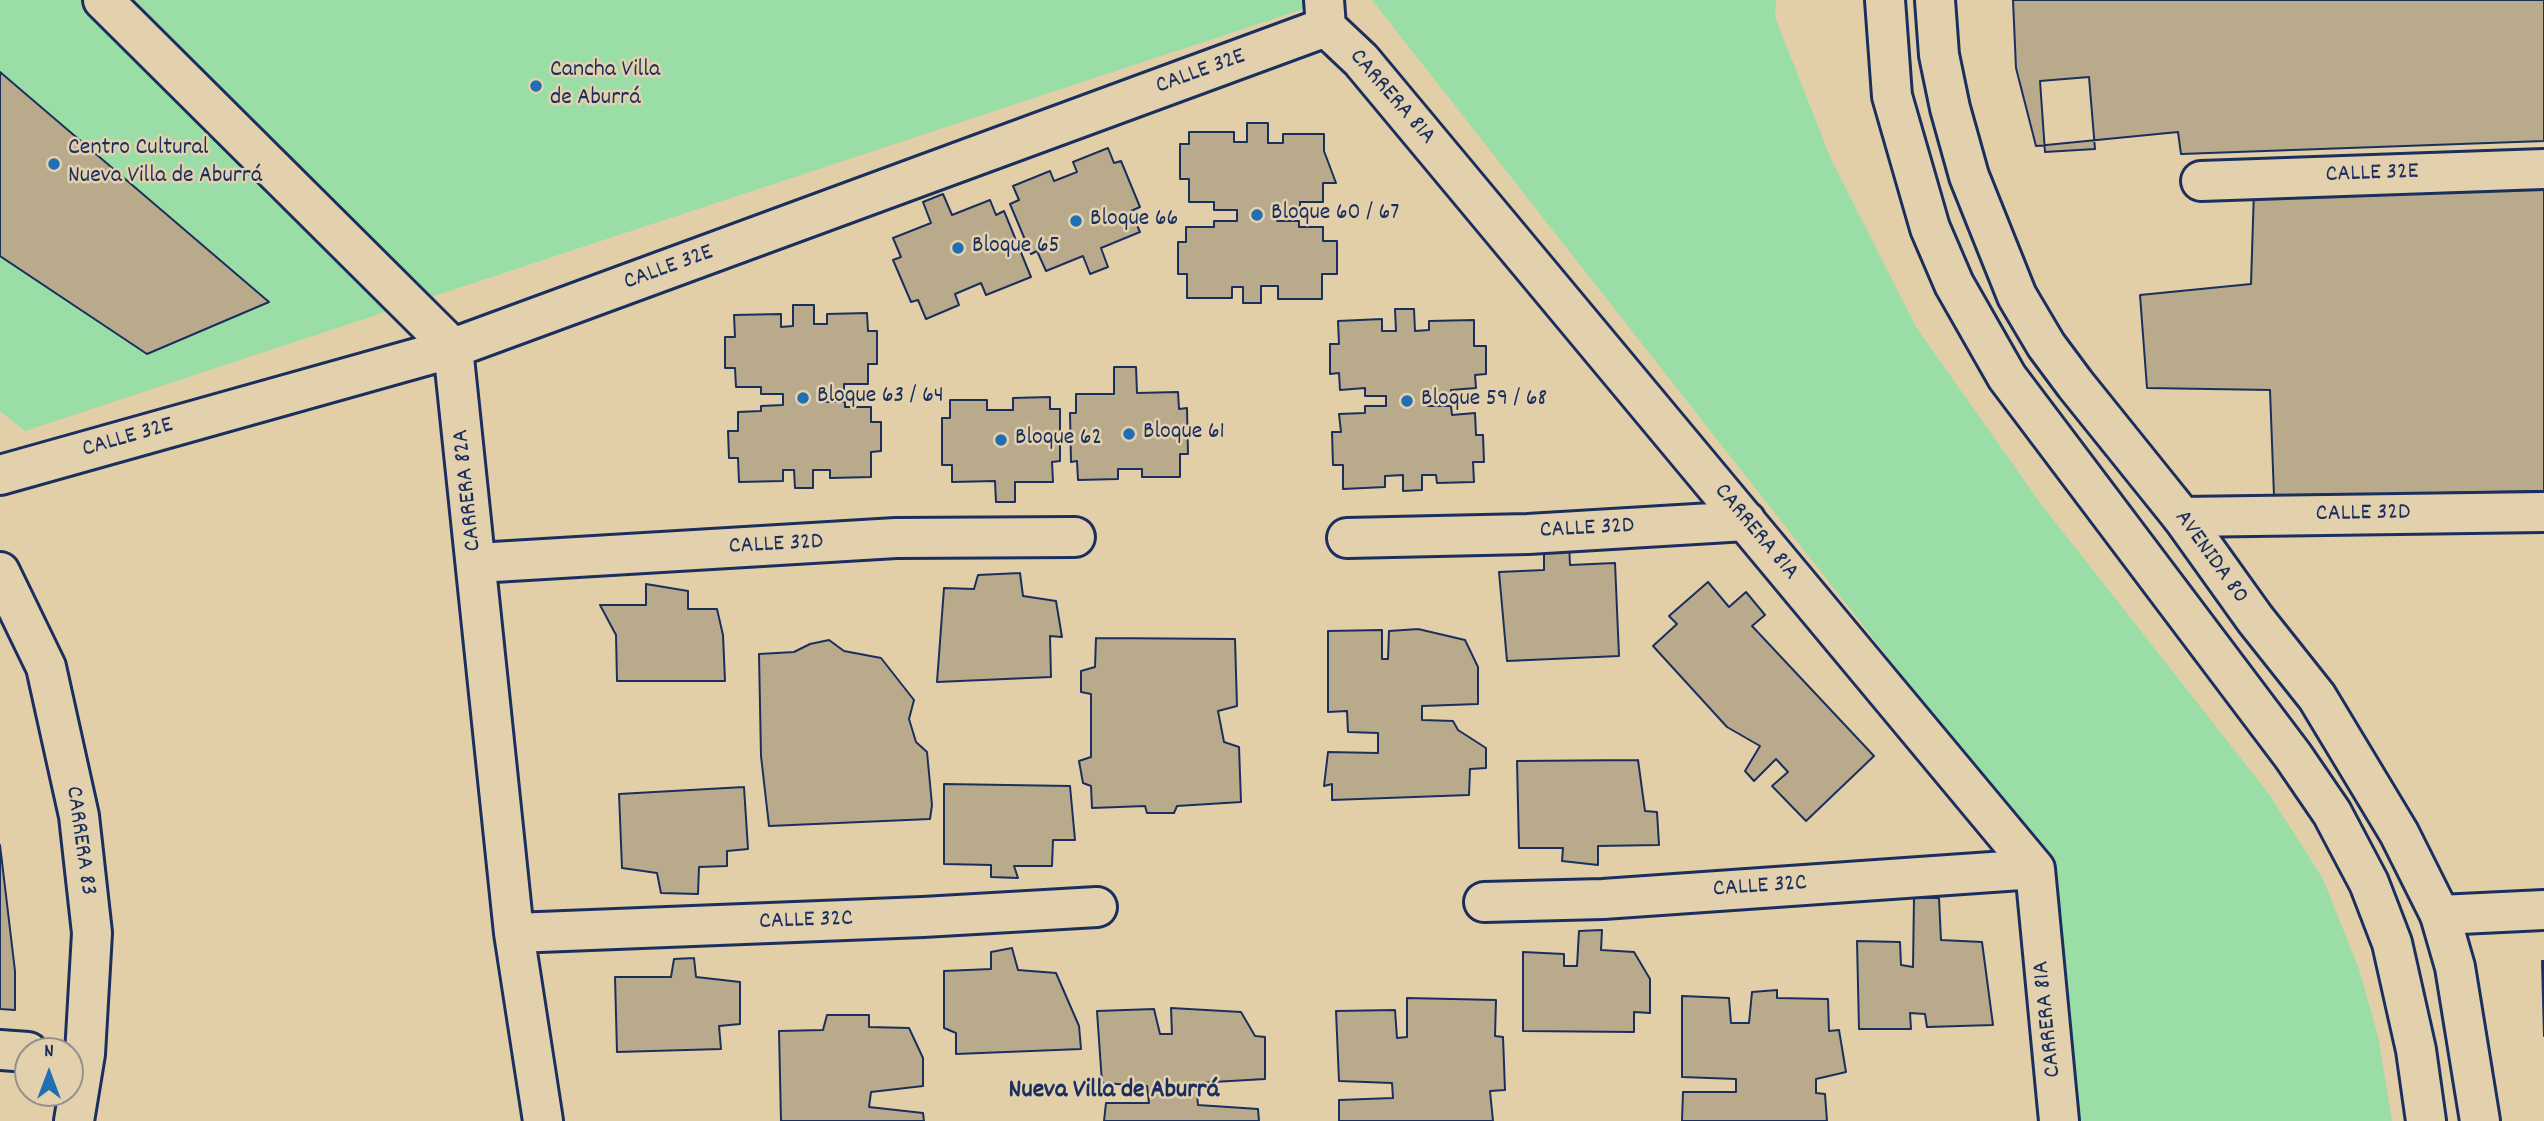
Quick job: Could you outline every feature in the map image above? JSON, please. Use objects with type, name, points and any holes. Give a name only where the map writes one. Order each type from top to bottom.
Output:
[{"type":"street","points":[[103,0],[453,348]]},
{"type":"street","points":[[1885,0],[1892,96],[1930,228],[1954,284],[2007,377],[2293,756],[2332,813],[2369,883],[2392,943],[2416,1050],[2426,1121]]},
{"type":"street","name":"AVENIDA 80","points":[[1935,0],[1939,55],[1950,108],[1969,176],[2017,296],[2053,355],[2182,517],[2255,619],[2317,697],[2399,832],[2440,915],[2455,967],[2480,1121]]},
{"type":"street","name":"CALLE 32E","points":[[0,475],[453,348],[1325,14]]},
{"type":"street","name":"CARRERA 81A","points":[[1325,14],[2035,869],[2059,1121]]},
{"type":"street","name":"CALLE 32E","points":[[2201,181],[2544,169]]},
{"type":"street","name":"CARRERA 82A","points":[[453,348],[514,933],[543,1121]]},
{"type":"street","name":"CALLE 32D","points":[[2182,517],[2544,512]]},
{"type":"street","name":"CALLE 32D","points":[[1347,538],[1428,534],[1528,534],[1746,521]]},
{"type":"street","name":"CALLE 32D","points":[[477,564],[896,538],[1075,537]]},
{"type":"street","name":"CARRERA 83","points":[[0,572],[46,667],[79,816],[92,933],[80,1037]]},
{"type":"street","name":"CALLE 32C","points":[[1484,902],[1603,899],[2035,869]]},
{"type":"street","name":"CALLE 32C","points":[[514,933],[923,917],[1097,907]]},
{"type":"street","points":[[2440,915],[2544,910]]},
{"type":"green space","points":[[0,0],[1331,0],[25,431],[0,411]]},
{"type":"green space","points":[[1372,0],[1776,0],[1775,17],[1831,159],[1916,327],[2041,504],[2269,794],[2323,879],[2359,969],[2378,1036],[2392,1121],[2077,1121],[2041,852]]},
{"type":"building","points":[[2013,0],[2544,0],[2544,141],[2181,154],[2178,132],[2036,146],[2016,68]]},
{"type":"building","name":"Centro Cultural Nueva Villa de Aburrá","points":[[0,72],[269,302],[147,354],[0,256]]},
{"type":"building","points":[[2089,77],[2095,149],[2045,152],[2040,81]]},
{"type":"building","name":"Bloque 60 / 67","points":[[1247,123],[1268,123],[1268,143],[1283,143],[1283,134],[1324,134],[1324,151],[1336,183],[1323,183],[1323,202],[1300,202],[1300,209],[1277,209],[1277,221],[1299,221],[1299,227],[1323,227],[1323,241],[1337,241],[1337,274],[1322,274],[1322,299],[1278,299],[1278,286],[1261,286],[1261,303],[1243,303],[1243,287],[1232,287],[1232,298],[1187,298],[1187,274],[1178,274],[1178,242],[1186,242],[1186,227],[1214,227],[1214,221],[1237,221],[1237,210],[1214,210],[1214,202],[1189,202],[1189,179],[1180,179],[1180,144],[1189,144],[1189,132],[1234,132],[1234,142],[1247,142]]},
{"type":"building","name":"Bloque 66","points":[[1108,148],[1114,163],[1121,161],[1140,207],[1131,211],[1140,232],[1101,248],[1108,267],[1090,274],[1083,256],[1046,271],[1037,251],[1031,254],[1010,204],[1019,200],[1013,186],[1050,171],[1054,181],[1077,172],[1073,162]]},
{"type":"building","points":[[2544,178],[2544,491],[2274,496],[2270,390],[2147,388],[2140,295],[2251,284],[2254,190]]},
{"type":"building","name":"Bloque 65","points":[[943,194],[952,215],[990,200],[996,215],[1004,211],[1031,277],[986,295],[981,283],[955,294],[959,305],[926,319],[918,300],[911,302],[893,260],[901,257],[893,238],[931,223],[923,202]]},
{"type":"building","name":"Bloque 63 / 64","points":[[793,305],[814,305],[814,324],[827,324],[827,314],[867,313],[868,331],[877,331],[877,364],[868,364],[868,384],[844,384],[844,392],[823,392],[823,402],[845,402],[845,407],[871,407],[871,422],[881,422],[881,451],[871,452],[871,477],[830,478],[830,470],[813,470],[813,488],[795,488],[794,470],[783,470],[783,481],[739,482],[738,458],[729,458],[728,431],[738,431],[738,412],[761,411],[761,406],[783,405],[783,394],[761,394],[761,387],[736,387],[735,368],[725,368],[725,337],[735,337],[734,315],[781,314],[781,327],[793,326]]},
{"type":"building","name":"Bloque 59 / 68","points":[[1395,309],[1414,309],[1415,331],[1429,330],[1429,321],[1474,320],[1474,346],[1486,346],[1486,374],[1475,375],[1476,388],[1451,390],[1451,396],[1428,396],[1428,406],[1451,406],[1452,415],[1475,413],[1476,435],[1483,435],[1484,462],[1473,462],[1474,482],[1437,483],[1436,475],[1422,475],[1422,490],[1403,491],[1403,475],[1385,476],[1385,487],[1343,489],[1343,465],[1333,465],[1332,432],[1341,432],[1339,414],[1365,413],[1365,406],[1386,406],[1386,396],[1365,396],[1365,388],[1340,390],[1339,373],[1330,374],[1330,344],[1339,344],[1338,321],[1382,319],[1382,331],[1396,331]]},
{"type":"building","name":"Bloque 61","points":[[1114,367],[1136,367],[1137,393],[1178,392],[1179,409],[1187,408],[1188,454],[1180,454],[1180,477],[1142,477],[1142,469],[1118,469],[1118,479],[1078,480],[1077,461],[1071,462],[1070,413],[1076,413],[1076,394],[1114,394]]},
{"type":"building","name":"Bloque 62","points":[[1050,397],[1050,409],[1060,409],[1060,461],[1052,462],[1053,482],[1015,482],[1015,502],[996,502],[995,481],[952,482],[952,465],[942,465],[942,418],[950,418],[950,400],[987,400],[987,410],[1013,410],[1013,398]]},
{"type":"building","points":[[1569,543],[1570,565],[1615,563],[1619,656],[1507,661],[1499,572],[1544,570],[1544,544]]},
{"type":"building","points":[[1020,573],[1023,596],[1056,601],[1062,637],[1050,636],[1051,677],[937,682],[944,588],[974,589],[978,575]]},
{"type":"building","points":[[1708,582],[1729,607],[1746,592],[1765,615],[1752,626],[1874,756],[1806,821],[1772,786],[1788,772],[1776,759],[1754,781],[1745,771],[1760,746],[1727,727],[1653,646],[1677,624],[1669,616]]},
{"type":"building","points":[[646,584],[688,591],[688,609],[717,609],[723,635],[725,681],[617,681],[616,635],[600,605],[646,605]]},
{"type":"building","points":[[1418,629],[1465,640],[1478,667],[1478,704],[1422,706],[1422,720],[1453,721],[1458,730],[1486,748],[1486,768],[1470,769],[1469,795],[1332,800],[1332,784],[1324,786],[1328,752],[1378,753],[1378,733],[1348,732],[1347,711],[1328,712],[1328,631],[1382,630],[1382,659],[1388,659],[1389,631]]},
{"type":"building","points":[[1096,638],[1235,639],[1237,706],[1218,711],[1224,742],[1239,747],[1241,802],[1177,806],[1174,813],[1147,813],[1145,806],[1092,808],[1091,786],[1083,783],[1079,761],[1091,757],[1091,694],[1081,692],[1081,671],[1095,667]]},
{"type":"building","points":[[829,640],[844,651],[881,658],[914,700],[909,719],[916,742],[927,752],[932,805],[930,819],[769,826],[761,756],[759,654],[794,652],[810,644]]},
{"type":"building","points":[[1638,760],[1645,811],[1657,812],[1659,845],[1598,846],[1598,865],[1562,861],[1563,848],[1519,848],[1517,761]]},
{"type":"building","points":[[944,784],[1070,786],[1075,840],[1053,840],[1052,866],[1014,866],[1018,878],[991,877],[991,865],[944,864]]},
{"type":"building","points":[[744,787],[748,849],[727,851],[727,866],[699,867],[698,894],[661,893],[657,873],[622,868],[619,794]]},
{"type":"building","points":[[0,845],[15,971],[15,1010],[0,1009]]},
{"type":"building","points":[[1914,898],[1939,898],[1941,940],[1982,942],[1993,1025],[1927,1027],[1925,1014],[1910,1013],[1911,1029],[1859,1029],[1857,941],[1900,942],[1901,965],[1913,967]]},
{"type":"building","points":[[1602,930],[1601,950],[1634,952],[1650,979],[1650,1013],[1634,1012],[1634,1032],[1523,1031],[1523,952],[1564,954],[1564,966],[1577,966],[1579,931]]},
{"type":"building","points":[[1012,948],[1018,970],[1056,973],[1079,1026],[1081,1049],[956,1054],[956,1033],[944,1028],[944,971],[991,969],[991,952]]},
{"type":"building","points":[[694,958],[696,977],[740,982],[740,1024],[719,1026],[721,1049],[617,1052],[615,977],[671,977],[674,959]]},
{"type":"building","points":[[2542,961],[2544,961],[2544,1036]]},
{"type":"building","points":[[1777,990],[1777,998],[1828,999],[1829,1031],[1839,1030],[1846,1072],[1816,1079],[1816,1093],[1825,1094],[1827,1121],[1682,1121],[1683,1092],[1736,1092],[1736,1079],[1682,1077],[1682,996],[1729,998],[1731,1023],[1749,1023],[1752,992]]},
{"type":"building","points":[[1407,998],[1496,1000],[1495,1036],[1503,1037],[1505,1090],[1490,1091],[1493,1121],[1339,1121],[1339,1100],[1393,1098],[1392,1083],[1339,1081],[1336,1011],[1395,1010],[1397,1038],[1407,1037]]},
{"type":"building","points":[[1171,1008],[1241,1012],[1255,1036],[1265,1037],[1265,1079],[1196,1083],[1198,1105],[1258,1109],[1259,1121],[1104,1121],[1106,1103],[1149,1103],[1147,1086],[1102,1083],[1097,1011],[1154,1009],[1160,1034],[1172,1034]]},
{"type":"building","points":[[827,1015],[869,1015],[869,1027],[909,1028],[923,1058],[923,1086],[871,1092],[869,1107],[923,1113],[924,1121],[781,1121],[779,1031],[823,1030]]},
{"type":"place","name":"Cancha Villa de Aburrá","points":[[536,86]]},
{"type":"place","name":"Centro Cultural Nueva Villa de Aburrá","points":[[54,164]]},
{"type":"place","name":"Bloque 60 / 67","points":[[1257,215]]},
{"type":"place","name":"Bloque 66","points":[[1076,221]]},
{"type":"place","name":"Bloque 65","points":[[958,248]]},
{"type":"place","name":"Bloque 63 / 64","points":[[803,398]]},
{"type":"place","name":"Bloque 59 / 68","points":[[1407,401]]},
{"type":"place","name":"Bloque 61","points":[[1129,434]]},
{"type":"place","name":"Bloque 62","points":[[1001,440]]},
{"type":"district","name":"Nueva Villa de Aburrá","points":[[1114,1092]]}]
